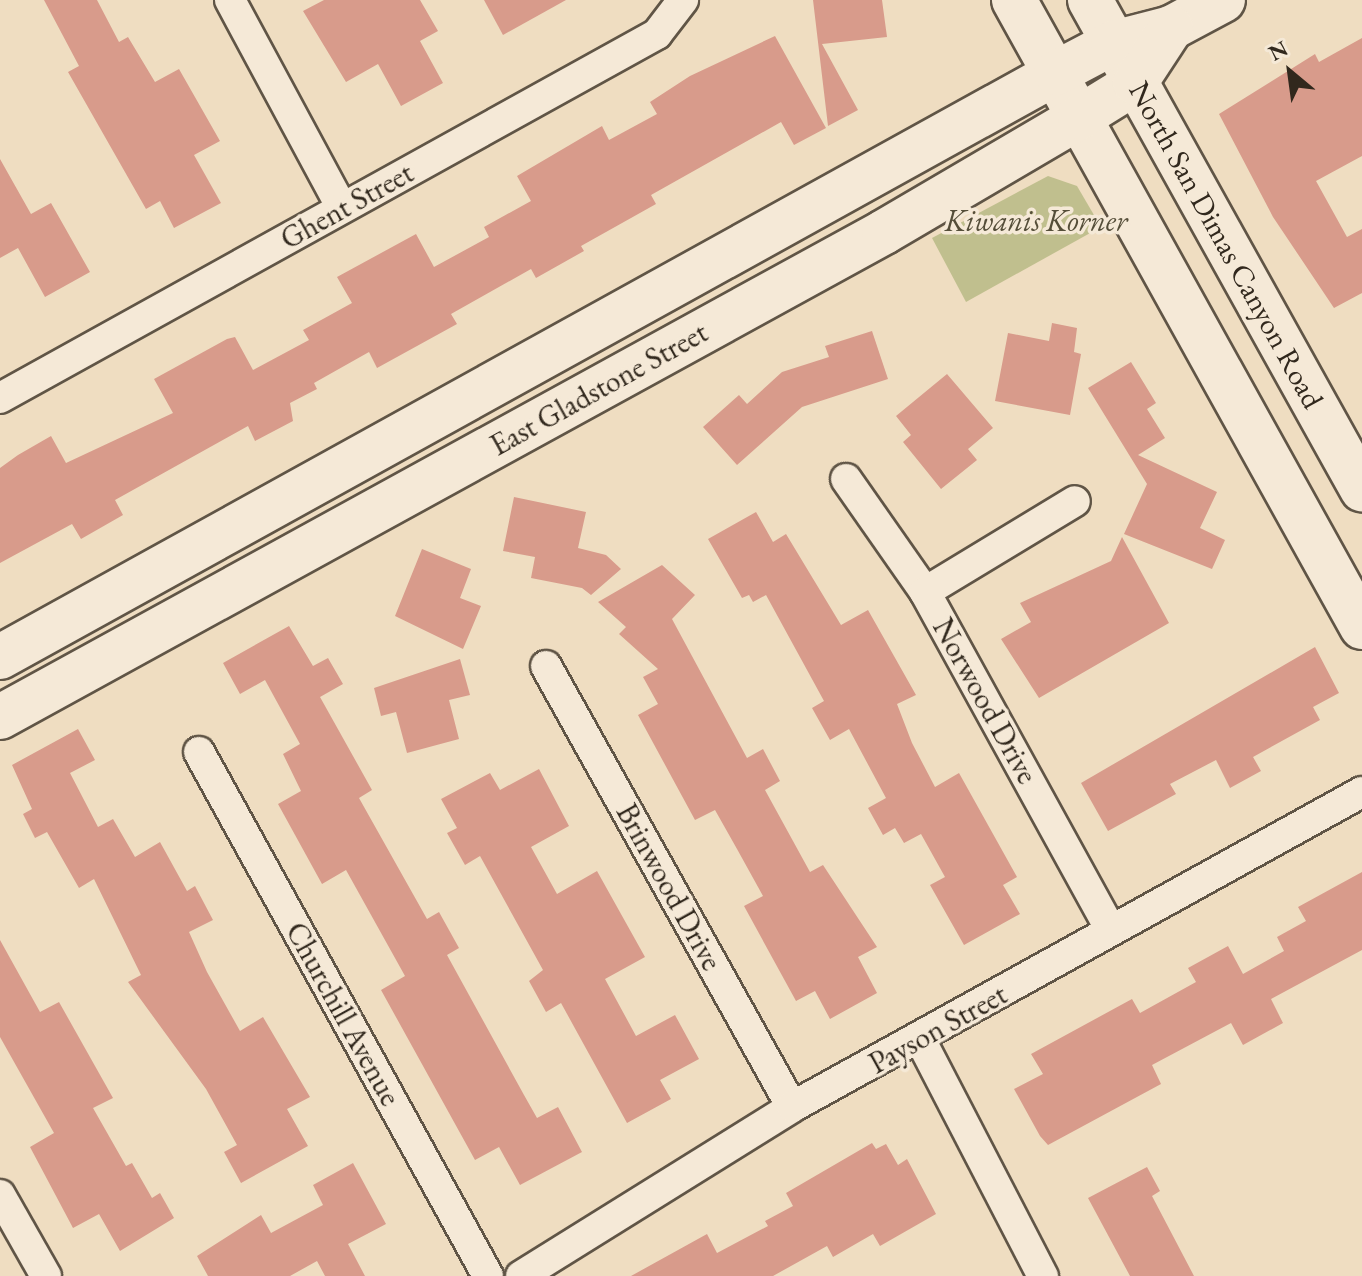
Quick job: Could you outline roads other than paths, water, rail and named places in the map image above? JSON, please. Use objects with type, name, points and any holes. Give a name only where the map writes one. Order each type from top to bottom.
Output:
[{"type":"street","points":[[230,0],[342,208]]},
{"type":"street","name":"Ghent Street","points":[[2,393],[657,34],[683,0]]},
{"type":"street","points":[[1014,0],[1362,627]]},
{"type":"street","name":"North San Dimas Canyon Road","points":[[1090,0],[1362,489]]},
{"type":"street","name":"East Gladstone Street","points":[[0,657],[1056,73],[1113,43],[1171,28],[1223,0]]},
{"type":"street","name":"East Gladstone Street","points":[[0,717],[884,232],[1080,117],[1135,83],[1171,28]]},
{"type":"street","name":"Norwood Drive","points":[[846,479],[925,592],[1111,930]]},
{"type":"street","points":[[925,592],[1075,501]]},
{"type":"street","name":"Brinwood Drive","points":[[546,666],[792,1107]]},
{"type":"street","name":"Churchill Avenue","points":[[199,752],[488,1276]]},
{"type":"street","name":"Payson Street","points":[[521,1276],[792,1107],[921,1041],[1111,930],[1362,792]]},
{"type":"street","points":[[921,1041],[1043,1276]]},
{"type":"street","points":[[0,1195],[46,1276]]},
{"type":"park label","name":"Kiwanis Korner","points":[[1036,221]]}]
